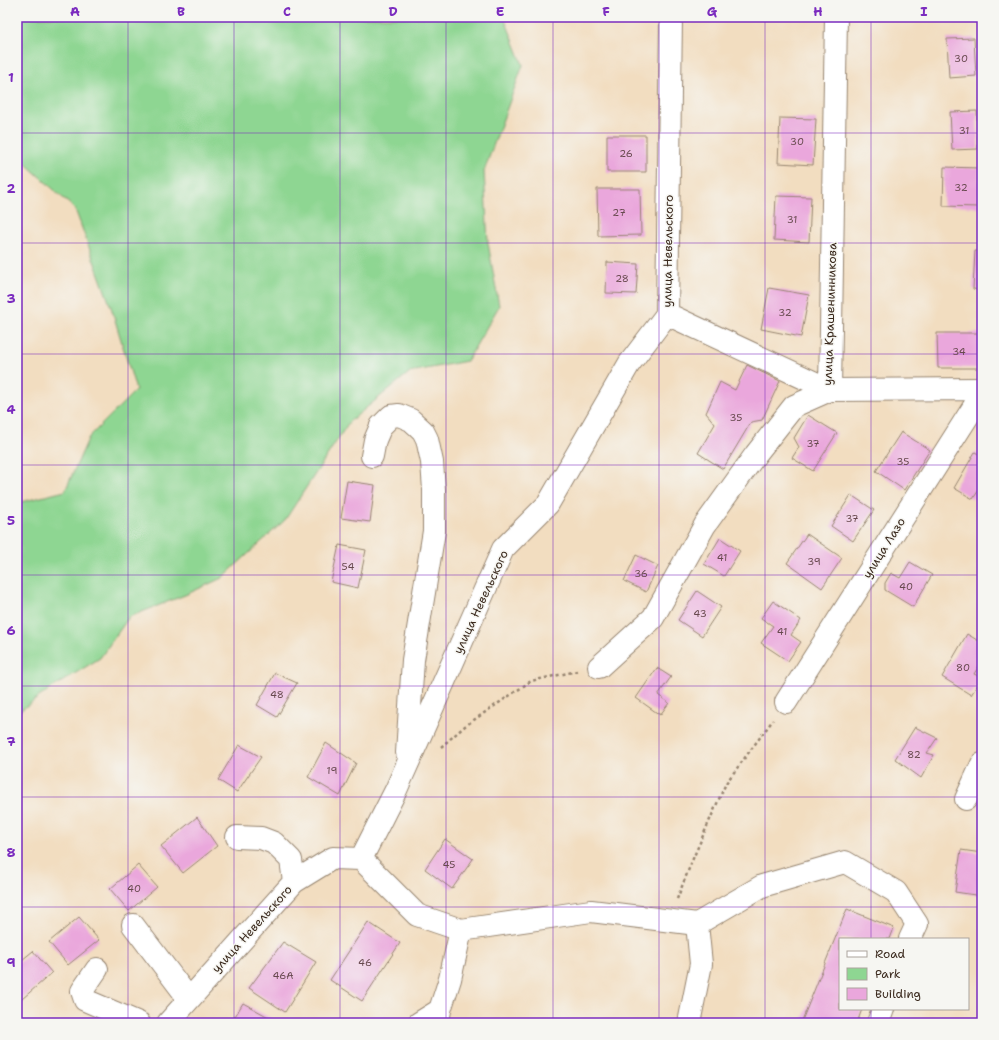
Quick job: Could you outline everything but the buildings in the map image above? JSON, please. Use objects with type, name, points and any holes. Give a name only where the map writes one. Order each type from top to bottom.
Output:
[{"type":"street","name":"улица Невельского","points":[[168,1023],[294,882],[333,858],[361,859],[396,790],[503,550],[548,504],[629,364],[667,314],[671,17]]},
{"type":"street","name":"улица Крашенинникова","points":[[599,667],[653,618],[705,525],[756,454],[794,406],[830,390],[836,17]]},
{"type":"street","points":[[667,314],[830,390],[982,389]]},
{"type":"street","name":"улица Лазо","points":[[786,702],[982,394]]},
{"type":"street","points":[[372,456],[375,440],[381,426],[391,416],[399,415],[411,420],[423,431],[427,439],[432,462],[434,531],[413,660],[406,767]]},
{"type":"street","points":[[966,799],[982,764]]},
{"type":"street","points":[[236,837],[262,838],[274,843],[291,860],[294,882]]},
{"type":"street","points":[[361,859],[417,915],[461,930],[592,911],[697,924],[762,886],[845,862],[896,892],[917,924],[910,938]]},
{"type":"street","points":[[689,1023],[701,964],[697,924]]},
{"type":"street","points":[[133,925],[189,999]]},
{"type":"street","points":[[419,1023],[439,1016],[450,979],[461,930]]},
{"type":"street","points":[[96,969],[82,991],[85,1000],[139,1023]]},
{"type":"street","points":[[878,1023],[883,1010]]},
{"type":"path","points":[[438,750],[465,726],[531,681],[599,667]]},
{"type":"path","points":[[669,921],[694,856],[726,783],[786,702]]},
{"type":"green space","points":[[17,17],[504,17],[523,65],[484,171],[488,243],[499,306],[467,361],[410,372],[349,422],[285,520],[222,578],[185,595],[129,617],[100,658],[50,689],[17,713],[17,503],[65,491],[89,437],[136,390],[112,310],[75,209],[17,156]]}]
